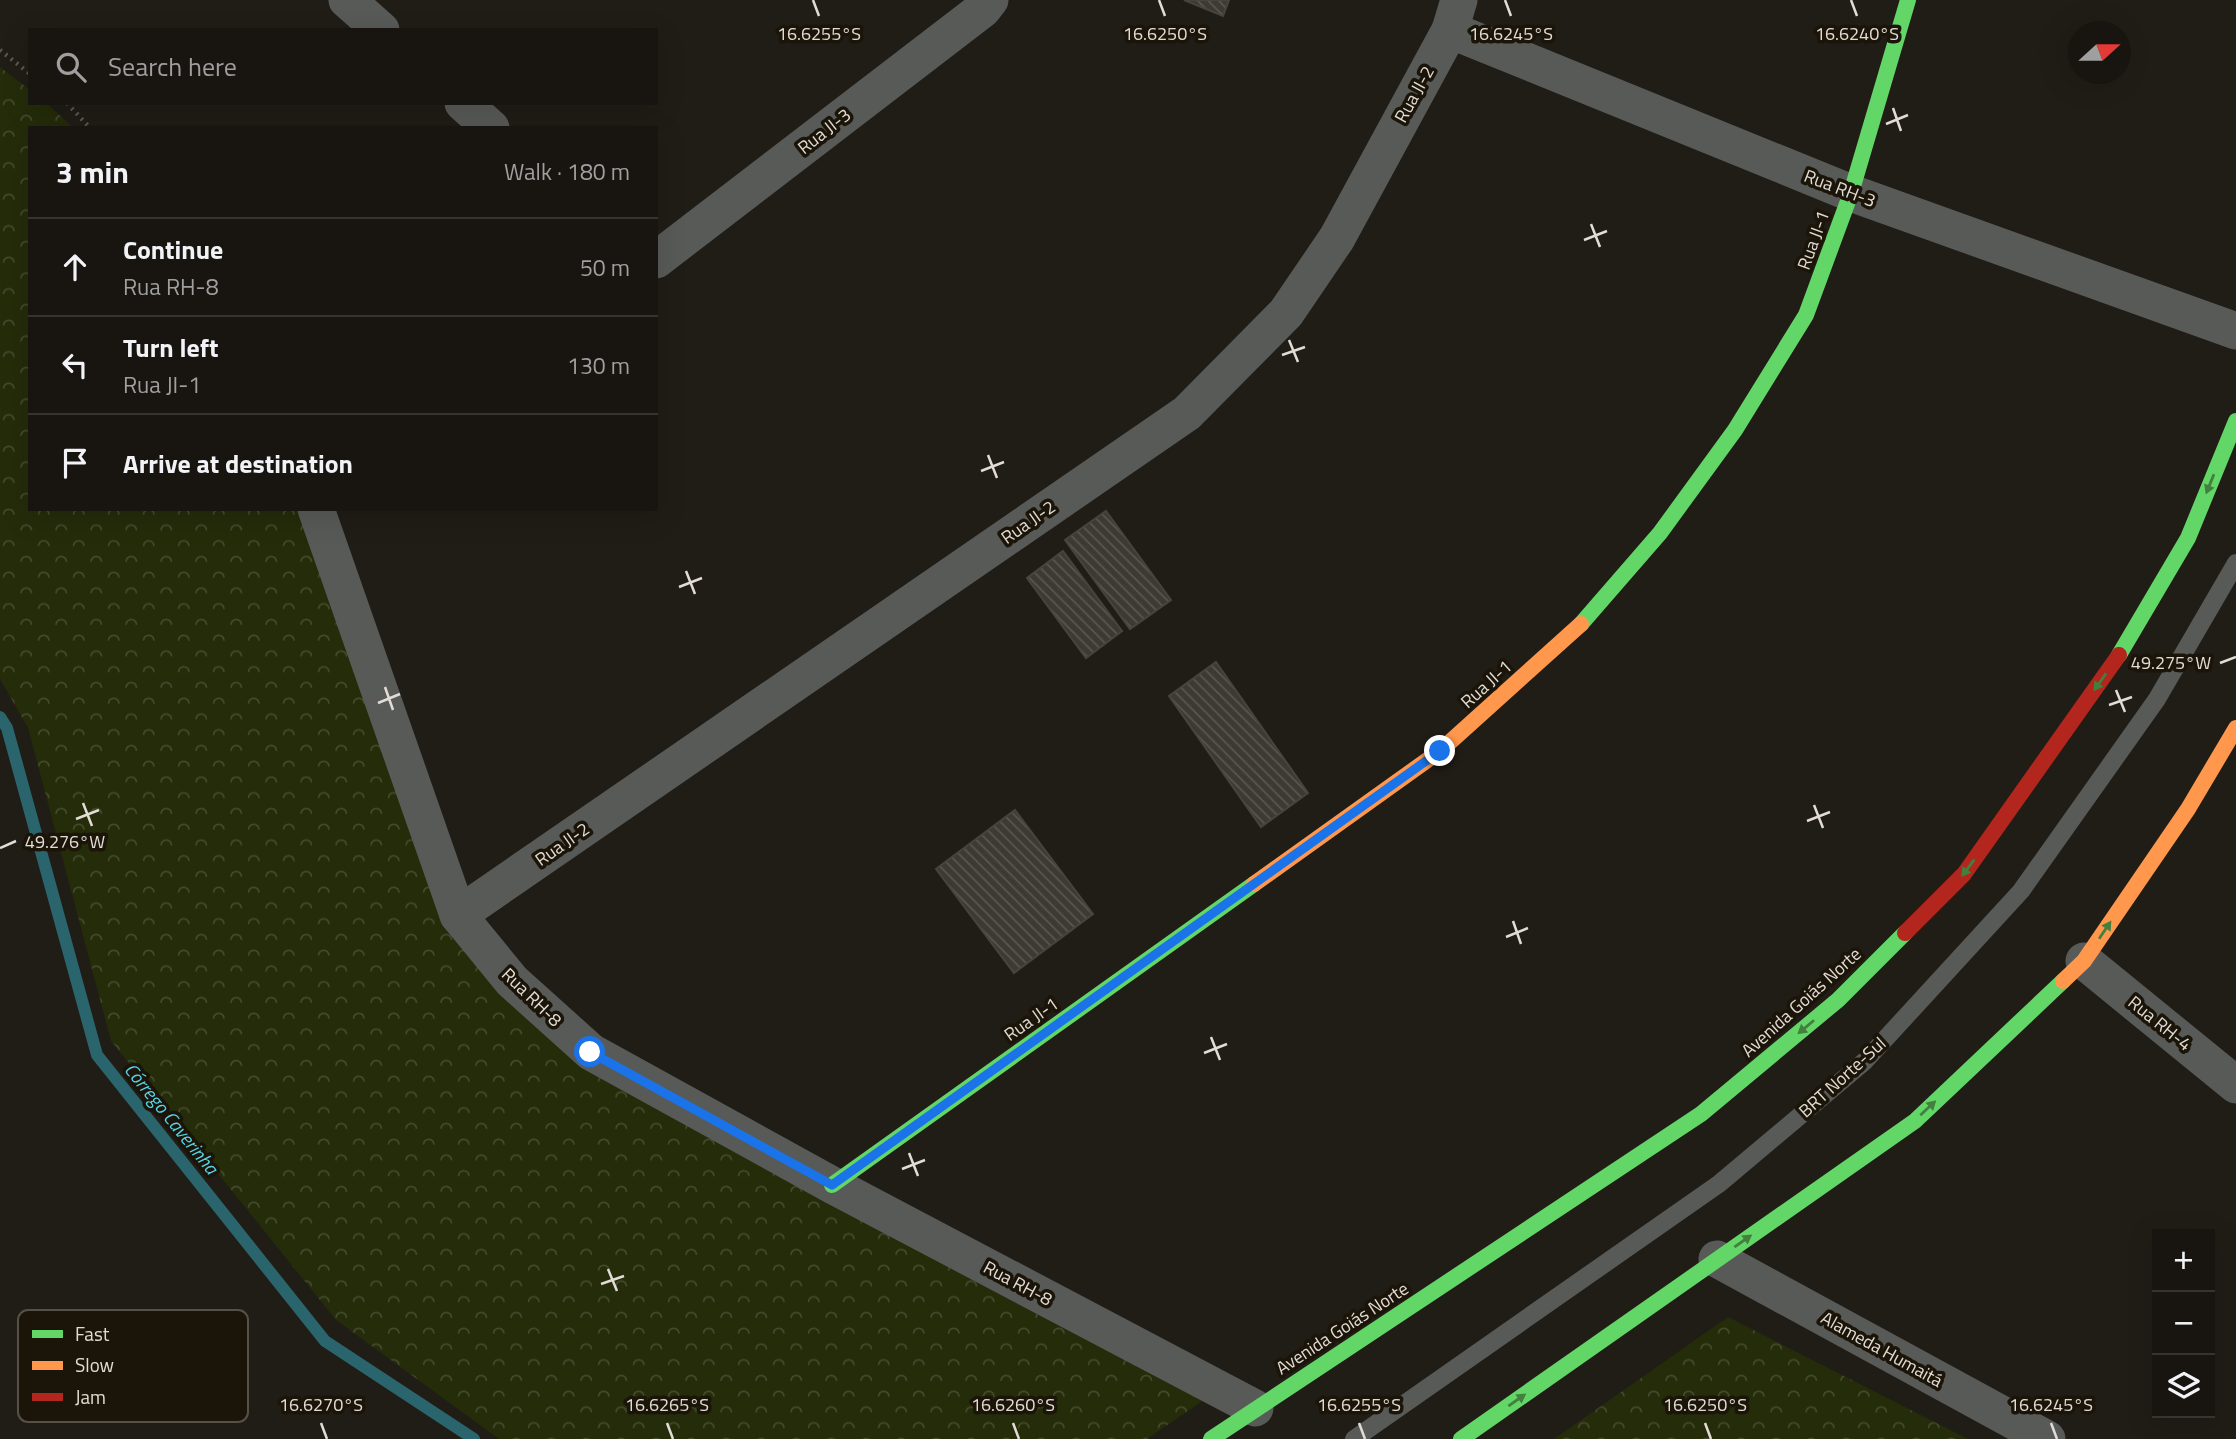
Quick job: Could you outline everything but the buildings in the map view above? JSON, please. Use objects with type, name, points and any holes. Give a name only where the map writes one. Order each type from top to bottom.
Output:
[{"type":"main road","name":"Rua JI-1","points":[[832,1185],[1440,751],[1578,627],[1660,533],[1742,418],[1806,315],[1851,193],[1908,0]]},
{"type":"main road","name":"Avenida Goiás Norte","points":[[1211,1439],[1701,1114],[1838,1000],[1964,874],[2124,647],[2189,538],[2236,421]]},
{"type":"main road","points":[[1461,1439],[1915,1121],[2084,961],[2188,809],[2236,728]]},
{"type":"street","points":[[347,0],[379,28]]},
{"type":"street","name":"Rua JI-3","points":[[658,258],[982,3]]},
{"type":"street","name":"Rua RH-3","points":[[1455,15],[1851,193],[2236,331]]},
{"type":"street","name":"Rua JI-2","points":[[458,915],[1187,413],[1286,313],[1338,237],[1455,15]]},
{"type":"street","points":[[465,105],[489,126]]},
{"type":"street","name":"Rua RH-8","points":[[317,511],[458,915],[512,981],[590,1052],[832,1185],[1255,1408]]},
{"type":"street","name":"Rua RH-4","points":[[2084,961],[2236,1085]]},
{"type":"street","name":"Alameda Humaitá","points":[[1717,1259],[2047,1439]]},
{"type":"lane","name":"BRT Norte-Sul","points":[[1354,1439],[1720,1182],[1865,1061],[2021,891],[2157,699],[2236,563]]},
{"type":"path","points":[[0,50],[28,72]]},
{"type":"path","points":[[69,105],[88,126]]},
{"type":"green space","points":[[0,67],[28,88],[28,105],[48,105],[72,126],[28,126],[28,511],[303,511],[507,990],[1204,1400],[1147,1439],[499,1439],[336,1320],[111,1041],[28,728],[0,679]]},
{"type":"green space","points":[[1728,1317],[1968,1439],[1554,1439]]},
{"type":"waterway","name":"Córrego Caverinha","points":[[0,717],[7,728],[97,1055],[325,1341],[474,1439]]},
{"type":"traffic: fast","points":[[1581,624],[1660,533],[1735,430],[1806,315],[1851,193],[1908,0]]},
{"type":"traffic: fast","points":[[2119,655],[2188,538],[2236,421]]},
{"type":"traffic: fast","points":[[832,1185],[1254,884]]},
{"type":"traffic: fast","points":[[1211,1439],[1701,1114],[1838,1000],[1905,933]]},
{"type":"traffic: fast","points":[[1461,1439],[1915,1121],[2063,981]]},
{"type":"traffic: slow","points":[[1254,884],[1440,751],[1581,624]]},
{"type":"traffic: slow","points":[[2063,981],[2084,961],[2188,809],[2236,728]]},
{"type":"traffic: jam","points":[[1905,933],[1964,874],[2119,655]]},
{"type":"route","points":[[590,1052],[832,1185],[1440,751]]}]
